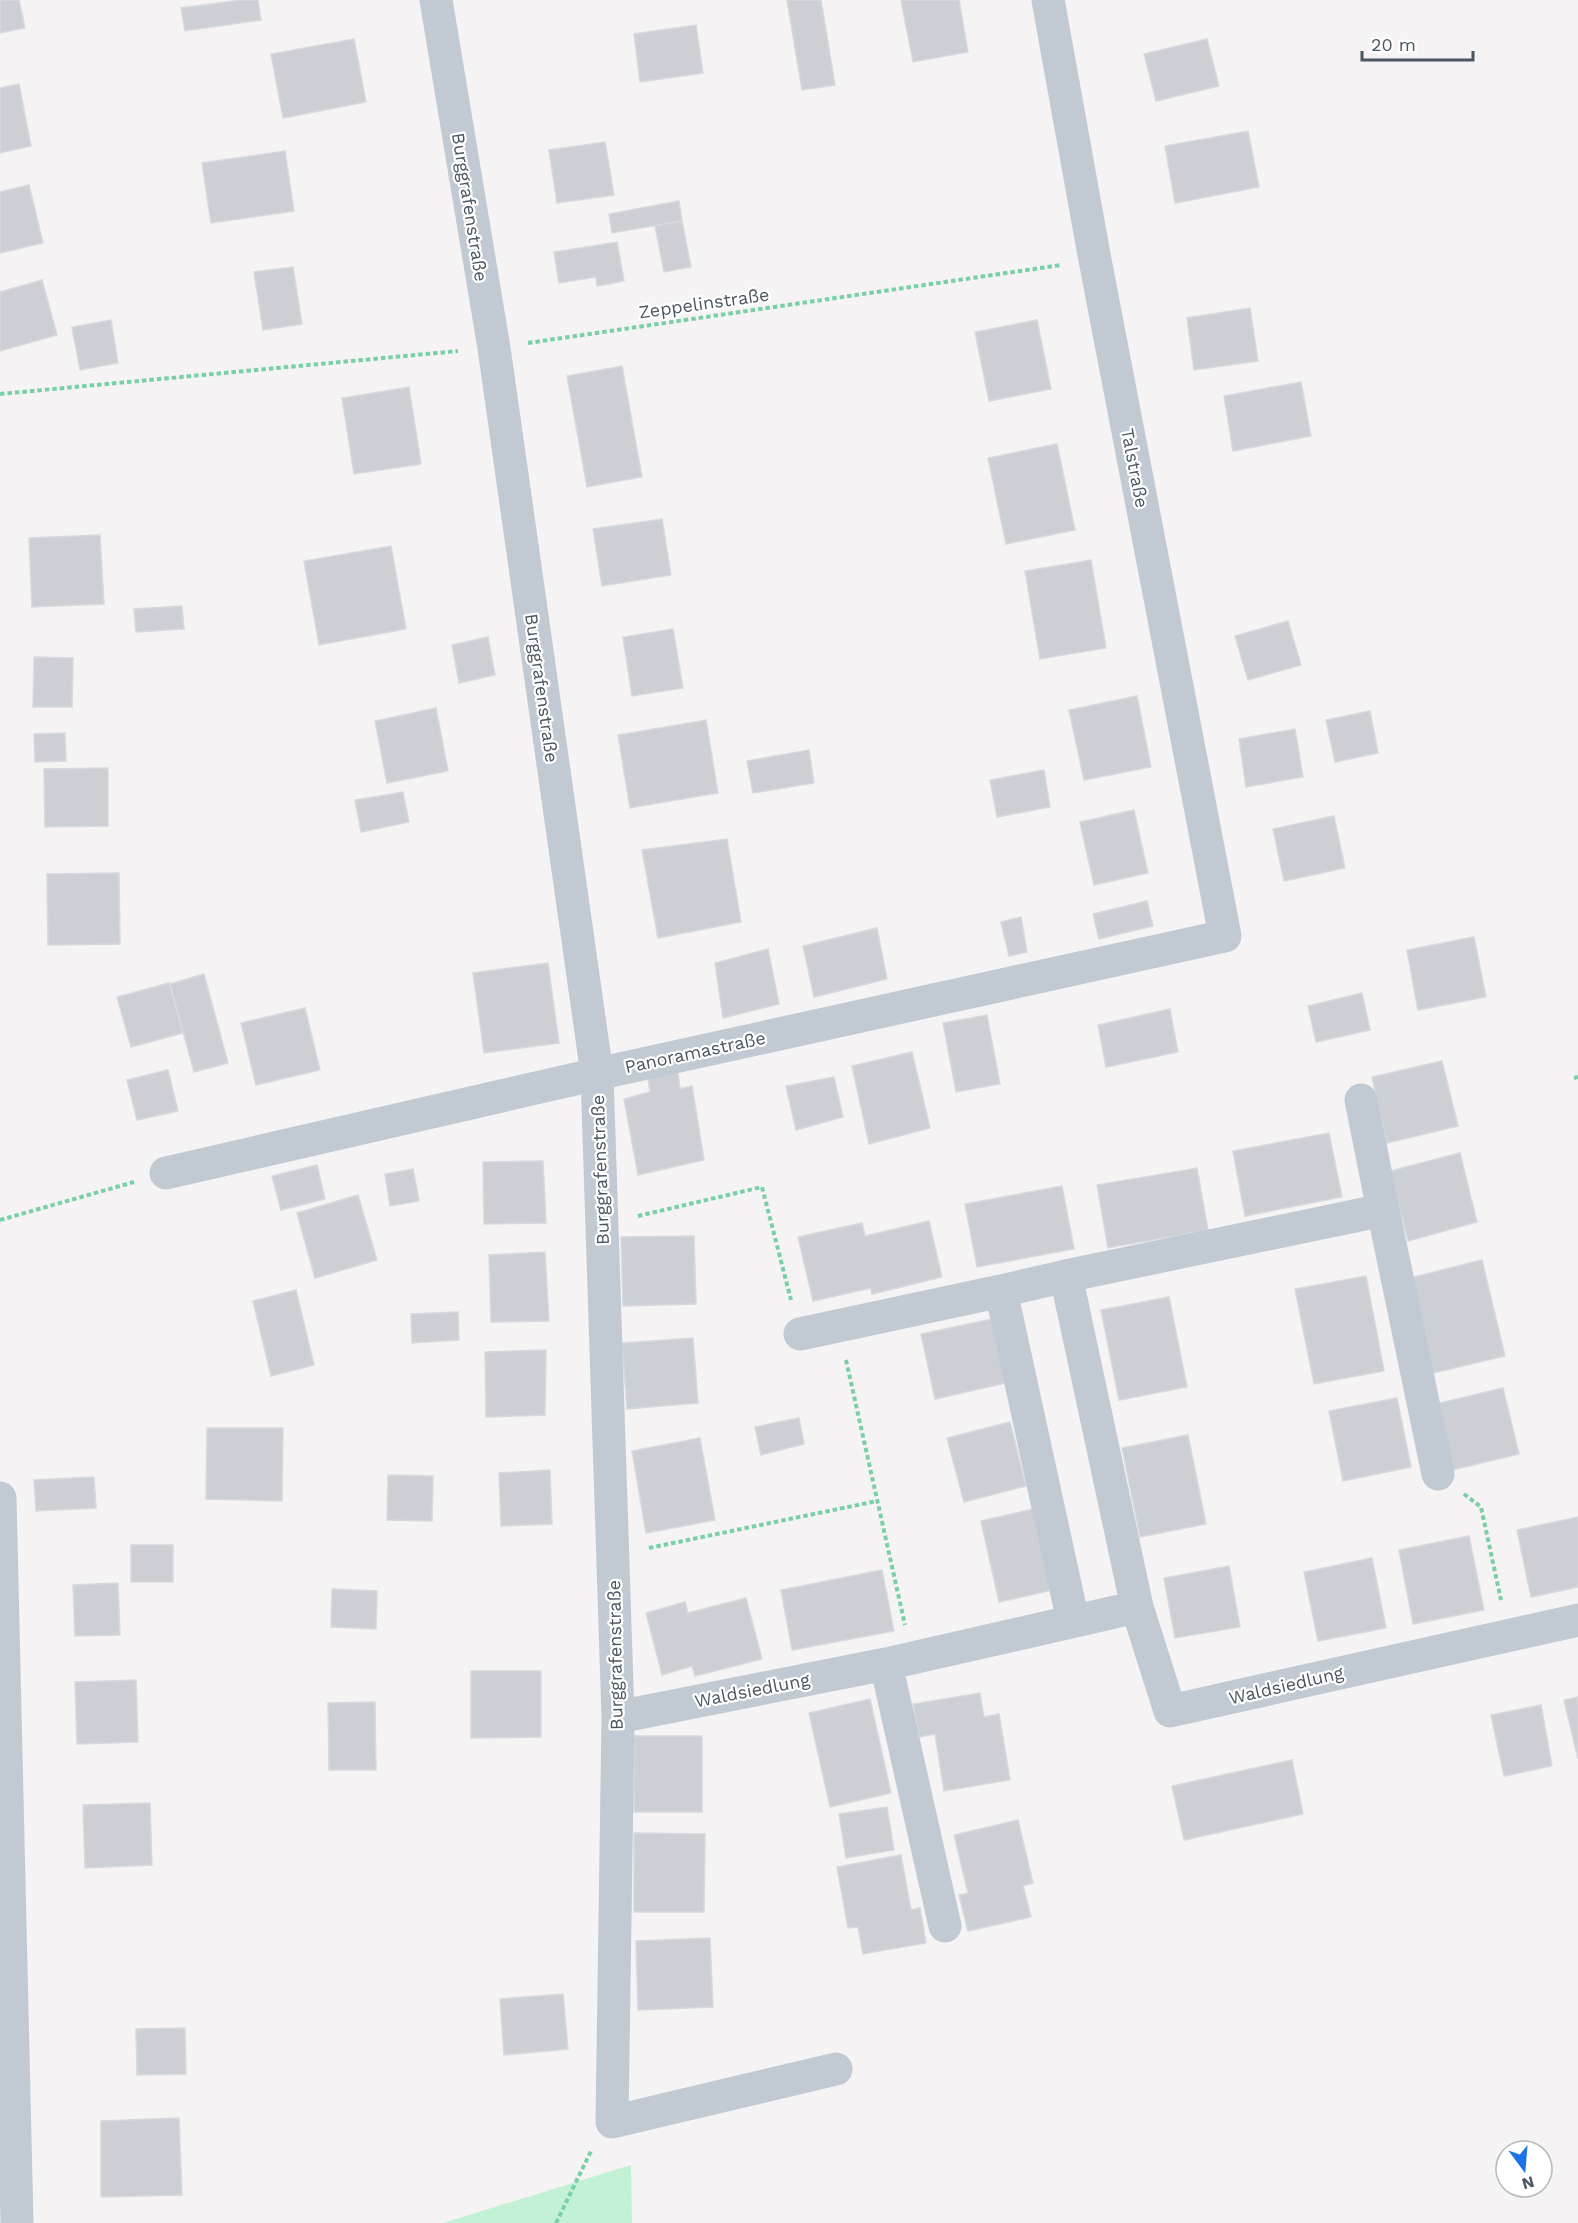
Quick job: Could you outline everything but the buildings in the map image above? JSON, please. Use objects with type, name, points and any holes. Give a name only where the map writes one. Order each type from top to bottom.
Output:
[{"type":"street","name":"Burggrafenstraße","points":[[436,0],[494,348],[597,1074],[618,1717],[612,2122]]},
{"type":"street","name":"Talstraße","points":[[1048,0],[1095,260],[1225,936]]},
{"type":"street","name":"Panoramastraße","points":[[166,1173],[597,1074],[1225,936]]},
{"type":"street","points":[[1361,1101],[1438,1474]]},
{"type":"street","points":[[800,1334],[1383,1210]]},
{"type":"street","name":"Waldsiedlung","points":[[1066,1276],[1137,1607],[1170,1711],[1578,1620]]},
{"type":"street","points":[[1001,1291],[1073,1621]]},
{"type":"street","points":[[0,1498],[17,2223]]},
{"type":"street","name":"Waldsiedlung","points":[[618,1717],[899,1661],[1137,1607]]},
{"type":"street","points":[[899,1661],[945,1926]]},
{"type":"street","points":[[612,2122],[836,2069]]},
{"type":"path","name":"Zeppelinstraße","points":[[0,394],[494,348],[1095,260]]},
{"type":"path","points":[[0,1220],[166,1173]]},
{"type":"path","points":[[602,1225],[762,1187],[800,1334]]},
{"type":"path","points":[[838,1326],[877,1501],[899,1661]]},
{"type":"path","points":[[1438,1474],[1481,1507],[1509,1635]]},
{"type":"path","points":[[613,1555],[877,1501]]},
{"type":"path","points":[[556,2223],[599,2136],[612,2122]]},
{"type":"green space","points":[[631,2165],[632,2223],[443,2223]]}]
